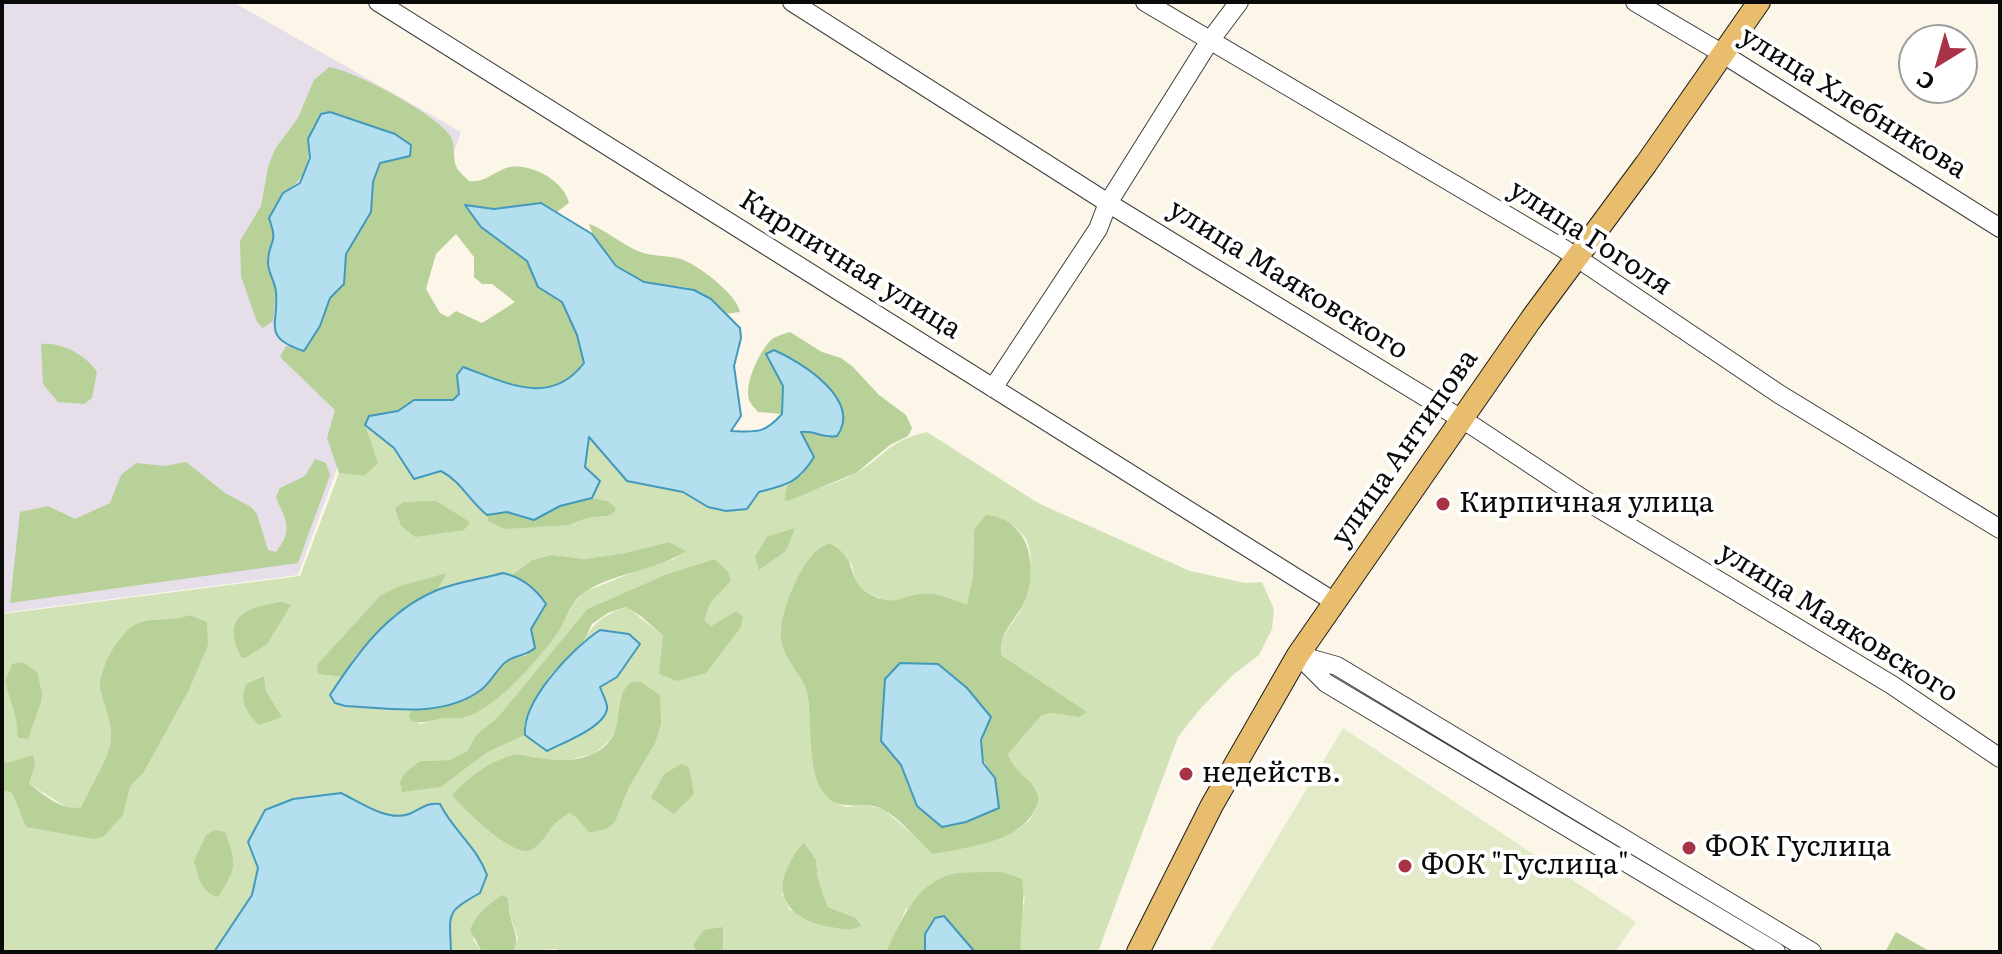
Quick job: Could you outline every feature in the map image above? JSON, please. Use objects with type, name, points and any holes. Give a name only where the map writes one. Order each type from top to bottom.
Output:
[{"type":"main road","name":"улица Антипова","points":[[1138,952],[1212,805],[1298,655],[1333,601],[1759,2]]},
{"type":"street","name":"Кирпичная улица","points":[[378,2],[1333,601]]},
{"type":"street","name":"улица Маяковского","points":[[792,2],[1673,555],[1892,685],[2000,758]]},
{"type":"street","name":"улица Гоголя","points":[[1145,2],[1576,258],[1779,394],[2000,529]]},
{"type":"street","points":[[993,388],[1098,229],[1108,203],[1209,42],[1239,2]]},
{"type":"street","name":"улица Хлебникова","points":[[1635,2],[2000,228]]},
{"type":"street","points":[[1298,655],[1326,683],[1776,952]]},
{"type":"street","points":[[1298,655],[1337,666],[1812,952]]},
{"type":"shaded area","points":[[2,2],[233,2],[461,132],[298,575],[2,613]]},
{"type":"green space","points":[[329,67],[341,70],[414,106],[451,137],[456,164],[469,181],[484,179],[506,168],[524,167],[553,180],[569,203],[557,212],[541,203],[494,209],[466,205],[481,227],[527,261],[538,287],[562,302],[577,335],[584,363],[571,377],[557,385],[542,388],[511,384],[463,367],[457,375],[459,394],[453,400],[414,400],[398,411],[369,416],[365,425],[378,463],[364,476],[339,473],[327,438],[335,410],[280,357],[286,346],[304,351],[320,326],[330,298],[344,284],[346,254],[371,212],[373,182],[380,163],[409,156],[308,139],[305,170],[297,183],[283,193],[276,236],[267,263],[276,291],[273,321],[263,328],[257,322],[241,276],[240,241],[261,206],[268,167],[275,149],[298,118],[314,80]],"holes":[[[456,234],[474,257],[474,277],[482,284],[492,284],[515,302],[482,323],[456,311],[448,317],[440,313],[426,289],[436,254]]]},
{"type":"green space","points":[[589,224],[638,251],[681,259],[697,267],[732,297],[740,312],[725,314],[695,290],[645,283],[627,274],[603,251]]},
{"type":"green space","points":[[790,332],[853,367],[879,395],[906,415],[912,428],[908,436],[890,445],[856,473],[788,501],[784,500],[787,485],[803,474],[800,432],[810,431],[828,438],[841,409],[812,371],[767,354],[783,386],[782,414],[758,412],[751,403],[748,387],[757,360],[771,340]]},
{"type":"green space","points":[[41,344],[65,347],[92,366],[97,372],[92,398],[84,404],[58,402],[43,384]]},
{"type":"green space","points":[[365,425],[394,448],[413,478],[441,471],[448,475],[487,515],[488,521],[569,525],[587,518],[607,516],[607,501],[592,498],[600,481],[585,467],[589,437],[627,481],[683,492],[708,507],[747,509],[759,491],[787,485],[784,500],[830,484],[866,467],[895,444],[927,432],[1038,503],[1190,571],[1245,583],[1262,582],[1274,609],[1272,629],[1259,655],[1233,675],[1178,737],[1098,952],[1021,952],[1019,932],[1025,897],[906,909],[886,952],[723,952],[722,927],[693,945],[696,952],[557,952],[557,949],[513,952],[518,938],[508,898],[473,939],[482,952],[451,952],[452,915],[460,905],[480,893],[440,804],[428,805],[401,816],[392,815],[374,810],[341,793],[248,842],[258,868],[252,895],[214,952],[2,952],[2,790],[12,793],[26,827],[123,815],[130,787],[144,772],[188,692],[189,615],[140,622],[115,645],[100,682],[110,723],[110,744],[81,807],[71,810],[29,784],[35,765],[2,760],[2,614],[300,576],[339,473],[363,476]],"holes":[[[1013,525],[1025,537],[1028,546],[1030,578],[1022,608],[1002,641],[1002,656],[1079,717],[1051,713],[1041,716],[1008,754],[1010,764],[1025,777],[1038,803],[1030,820],[1019,829],[934,853],[883,809],[865,805],[845,807],[822,791],[815,770],[807,690],[851,562],[856,581],[863,590],[890,603],[929,594],[967,604],[973,577],[974,530]],[[669,542],[685,551],[674,559],[584,592],[547,646],[483,709],[464,717],[420,724],[409,715],[413,708],[345,706],[335,703],[330,695],[342,677],[318,674],[446,574],[437,590],[502,573],[512,575],[532,560],[552,555],[585,559]],[[713,559],[731,581],[711,602],[703,620],[711,626],[736,611],[743,618],[741,627],[663,636],[627,607],[613,612],[596,623],[584,641],[600,630],[600,687],[547,751],[525,735],[488,752],[441,787],[401,782],[405,774],[420,761],[450,760],[467,751],[476,735],[498,717],[587,609],[667,574]],[[264,676],[266,691],[281,716],[246,684]],[[621,697],[630,785],[615,822],[589,833],[569,813],[534,849],[515,755],[564,761],[594,754],[609,741],[619,725]],[[816,860],[818,879],[828,907],[856,918],[790,910],[782,894]]]},
{"type":"green space","points":[[315,459],[326,463],[330,475],[298,563],[10,603],[20,512],[48,506],[75,519],[110,503],[121,475],[136,463],[165,466],[186,462],[225,493],[251,507],[257,514],[268,550],[276,552],[287,531],[276,497],[280,488],[305,476]]},
{"type":"green space","points":[[592,498],[607,501],[615,507],[615,512],[569,525],[505,529],[488,521],[487,515],[507,512],[534,520],[560,506]]},
{"type":"green space","points":[[436,501],[470,522],[464,530],[415,537],[401,526],[395,508],[404,502]]},
{"type":"green space","points":[[986,515],[1004,520],[1024,539],[1030,557],[1031,577],[1027,597],[1004,635],[1002,656],[1087,712],[1079,717],[1051,713],[1041,716],[1008,754],[1038,796],[1037,805],[1027,822],[990,842],[933,854],[882,809],[838,804],[825,795],[815,773],[807,693],[784,651],[782,622],[789,596],[801,571],[814,553],[829,543],[844,555],[860,586],[876,597],[893,600],[931,594],[967,604],[973,577],[974,530]],"holes":[[[885,679],[991,717],[981,749],[985,763],[995,778],[917,806],[901,765],[881,741]]]},
{"type":"green space","points":[[795,528],[786,551],[759,570],[755,557],[767,537]]},
{"type":"green space","points":[[669,542],[686,551],[662,563],[597,585],[580,596],[540,655],[516,682],[489,705],[462,718],[423,722],[410,720],[413,708],[435,708],[480,691],[508,660],[527,655],[537,591],[512,575],[532,560],[552,555],[585,559]]},
{"type":"green space","points":[[714,559],[728,572],[731,581],[711,602],[704,620],[711,626],[736,611],[743,617],[741,627],[706,673],[677,681],[659,674],[663,636],[626,607],[608,613],[592,624],[584,641],[550,675],[524,725],[525,735],[488,752],[441,787],[402,792],[400,782],[405,773],[420,761],[450,760],[467,751],[476,735],[498,717],[587,609],[667,574]]},
{"type":"green space","points":[[447,573],[437,590],[395,614],[356,655],[342,677],[318,674],[317,665],[380,596],[397,587]]},
{"type":"green space","points":[[281,602],[291,605],[267,644],[245,658],[241,657],[234,632],[240,616],[257,607]]},
{"type":"green space","points":[[189,615],[207,622],[208,645],[188,692],[144,772],[130,787],[123,815],[103,837],[94,839],[26,827],[12,793],[2,790],[2,760],[7,763],[33,755],[35,765],[29,784],[60,805],[81,807],[110,744],[110,723],[100,682],[110,654],[122,636],[140,622]]},
{"type":"green space","points":[[22,662],[37,672],[42,693],[28,739],[18,738],[16,718],[5,682],[12,664]]},
{"type":"green space","points":[[264,676],[266,691],[282,717],[259,725],[248,712],[243,696],[246,684]]},
{"type":"green space","points":[[631,682],[641,682],[660,695],[661,724],[655,743],[630,785],[615,822],[608,828],[589,833],[569,813],[554,825],[536,847],[525,851],[514,848],[490,832],[452,795],[480,771],[514,755],[562,760],[593,754],[612,738],[621,698]]},
{"type":"green space","name":"ФОК \"Гуслица\"","points":[[1343,728],[1636,922],[1615,952],[1209,952]]},
{"type":"green space","points":[[681,764],[689,767],[694,794],[674,814],[651,798],[664,774]]},
{"type":"green space","points":[[215,830],[225,832],[233,859],[232,872],[218,897],[204,888],[194,861],[206,835]]},
{"type":"green space","points":[[804,843],[816,860],[818,879],[828,907],[856,918],[861,926],[846,929],[820,925],[800,916],[786,901],[783,881],[792,858]]},
{"type":"green space","points":[[1002,872],[1022,879],[1021,952],[975,952],[944,916],[925,934],[925,952],[886,952],[913,902],[932,883],[959,873]]},
{"type":"green space","points":[[502,895],[508,898],[516,936],[515,947],[513,952],[482,952],[470,930],[487,906]]},
{"type":"green space","points":[[723,927],[723,952],[696,952],[693,945],[704,930]]},
{"type":"green space","points":[[1896,932],[1931,952],[1885,952]]},
{"type":"water","points":[[330,112],[395,134],[411,145],[410,156],[380,163],[373,182],[371,212],[346,254],[344,284],[330,298],[320,326],[304,351],[282,341],[275,329],[276,292],[268,265],[273,238],[269,218],[283,193],[300,183],[310,158],[308,139],[321,114]]},
{"type":"water","points":[[541,203],[592,234],[616,266],[644,282],[694,290],[711,299],[740,328],[741,338],[734,366],[741,416],[731,431],[760,430],[782,414],[783,386],[766,354],[774,350],[813,373],[836,396],[842,409],[843,422],[837,436],[801,432],[814,457],[808,466],[791,482],[759,492],[747,509],[726,511],[708,507],[683,492],[627,481],[589,437],[585,467],[600,481],[592,498],[560,506],[534,520],[507,512],[487,515],[454,480],[441,471],[414,479],[394,448],[365,425],[369,416],[398,411],[414,400],[453,400],[459,394],[457,375],[463,367],[526,388],[542,388],[557,385],[571,377],[584,363],[577,335],[562,302],[538,287],[527,261],[481,227],[465,205],[494,209]]},
{"type":"water","points":[[503,573],[528,584],[546,604],[531,629],[535,648],[507,661],[482,689],[447,705],[413,710],[335,703],[330,695],[351,664],[375,635],[402,610],[443,588]]},
{"type":"water","points":[[600,630],[629,634],[640,644],[617,677],[600,687],[607,706],[601,720],[547,751],[525,735],[532,706],[551,676],[576,649]]},
{"type":"water","points":[[900,663],[938,664],[967,688],[991,717],[981,740],[983,763],[995,778],[999,808],[966,822],[942,827],[917,806],[901,765],[881,741],[885,679]]},
{"type":"water","points":[[341,793],[374,810],[401,816],[428,805],[440,804],[477,855],[487,875],[480,893],[460,905],[452,915],[451,952],[214,952],[252,895],[258,868],[248,842],[265,810],[293,799]]},
{"type":"water","points":[[944,916],[975,952],[925,952],[925,934],[935,918]]},
{"type":"place","name":"Кирпичная улица","points":[[1443,504]]},
{"type":"place","name":"недейств.","points":[[1186,774]]},
{"type":"place","name":"ФОК Гуслица","points":[[1689,848]]},
{"type":"place","name":"ФОК \"Гуслица\"","points":[[1405,866]]}]
